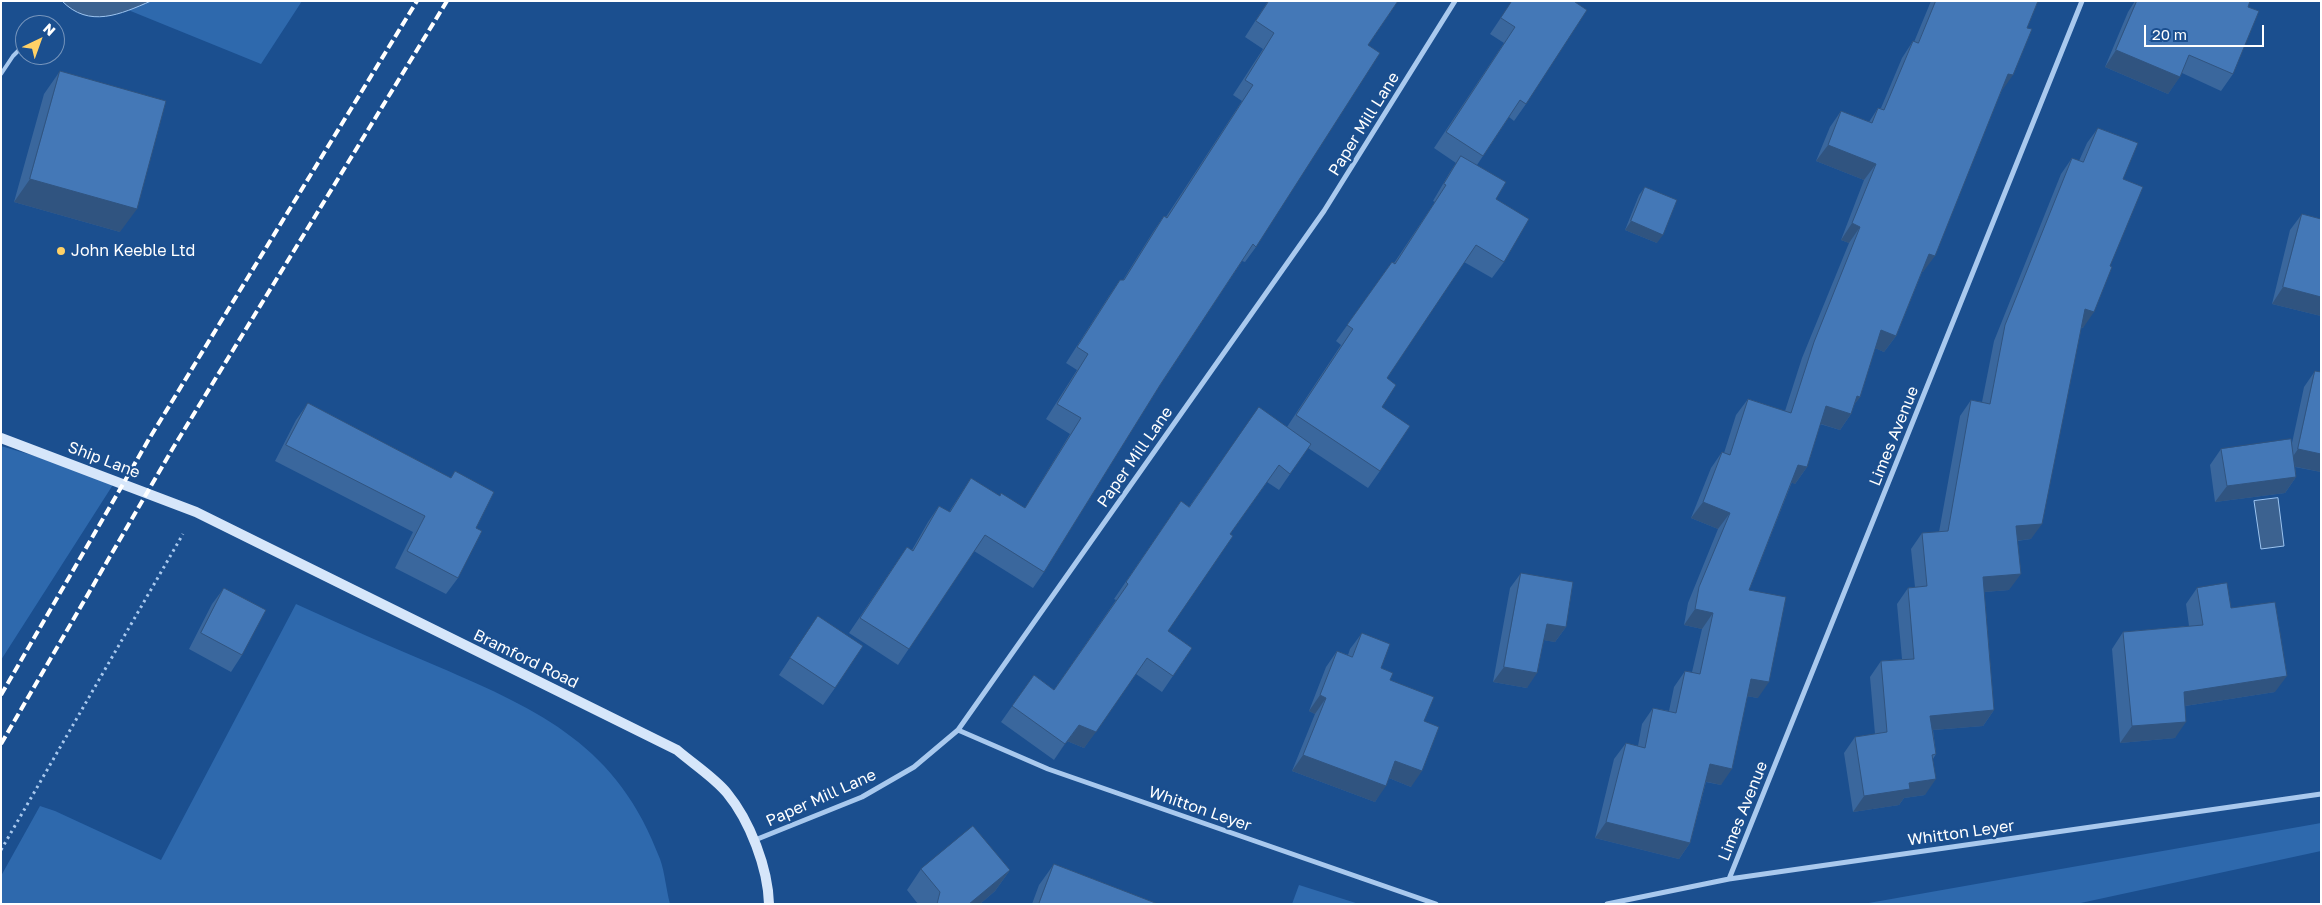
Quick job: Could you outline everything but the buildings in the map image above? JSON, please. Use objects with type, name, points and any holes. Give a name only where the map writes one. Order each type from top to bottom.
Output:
[{"type":"main road","name":"Ship Lane","points":[[1,438],[196,512]]},
{"type":"main road","name":"Bramford Road","points":[[196,512],[677,750],[727,792],[755,840],[768,886],[769,904]]},
{"type":"street","name":"Paper Mill Lane","points":[[755,840],[862,796],[914,768],[958,730],[1324,211],[1455,1]]},
{"type":"street","name":"Limes Avenue","points":[[1730,879],[2082,1]]},
{"type":"street","name":"Whitton Leyer","points":[[958,730],[1048,769],[1436,904]]},
{"type":"street","name":"Whitton Leyer","points":[[1607,904],[1730,879],[2321,794]]},
{"type":"lane","points":[[1,74],[15,54]]},
{"type":"path","points":[[1,850],[196,512]]},
{"type":"shaded area","points":[[62,1],[151,1],[117,14],[94,17],[72,10]]},
{"type":"shaded area","points":[[106,1],[302,1],[261,64]]},
{"type":"shaded area","points":[[1,446],[116,480],[1,660]]},
{"type":"shaded area","points":[[2278,498],[2284,546],[2261,549],[2254,501]]},
{"type":"shaded area","points":[[296,604],[476,683],[543,717],[572,737],[599,760],[622,788],[643,820],[660,859],[670,904],[1,904],[1,876],[40,806],[55,811],[161,860]]},
{"type":"shaded area","points":[[2321,823],[2321,851],[2076,904],[1863,904]]},
{"type":"shaded area","points":[[1299,885],[1359,904],[1292,904]]},
{"type":"railway","points":[[1,695],[149,439],[417,1]]},
{"type":"railway","points":[[1,744],[173,448],[447,1]]},
{"type":"place","name":"John Keeble Ltd","points":[[61,251]]}]
